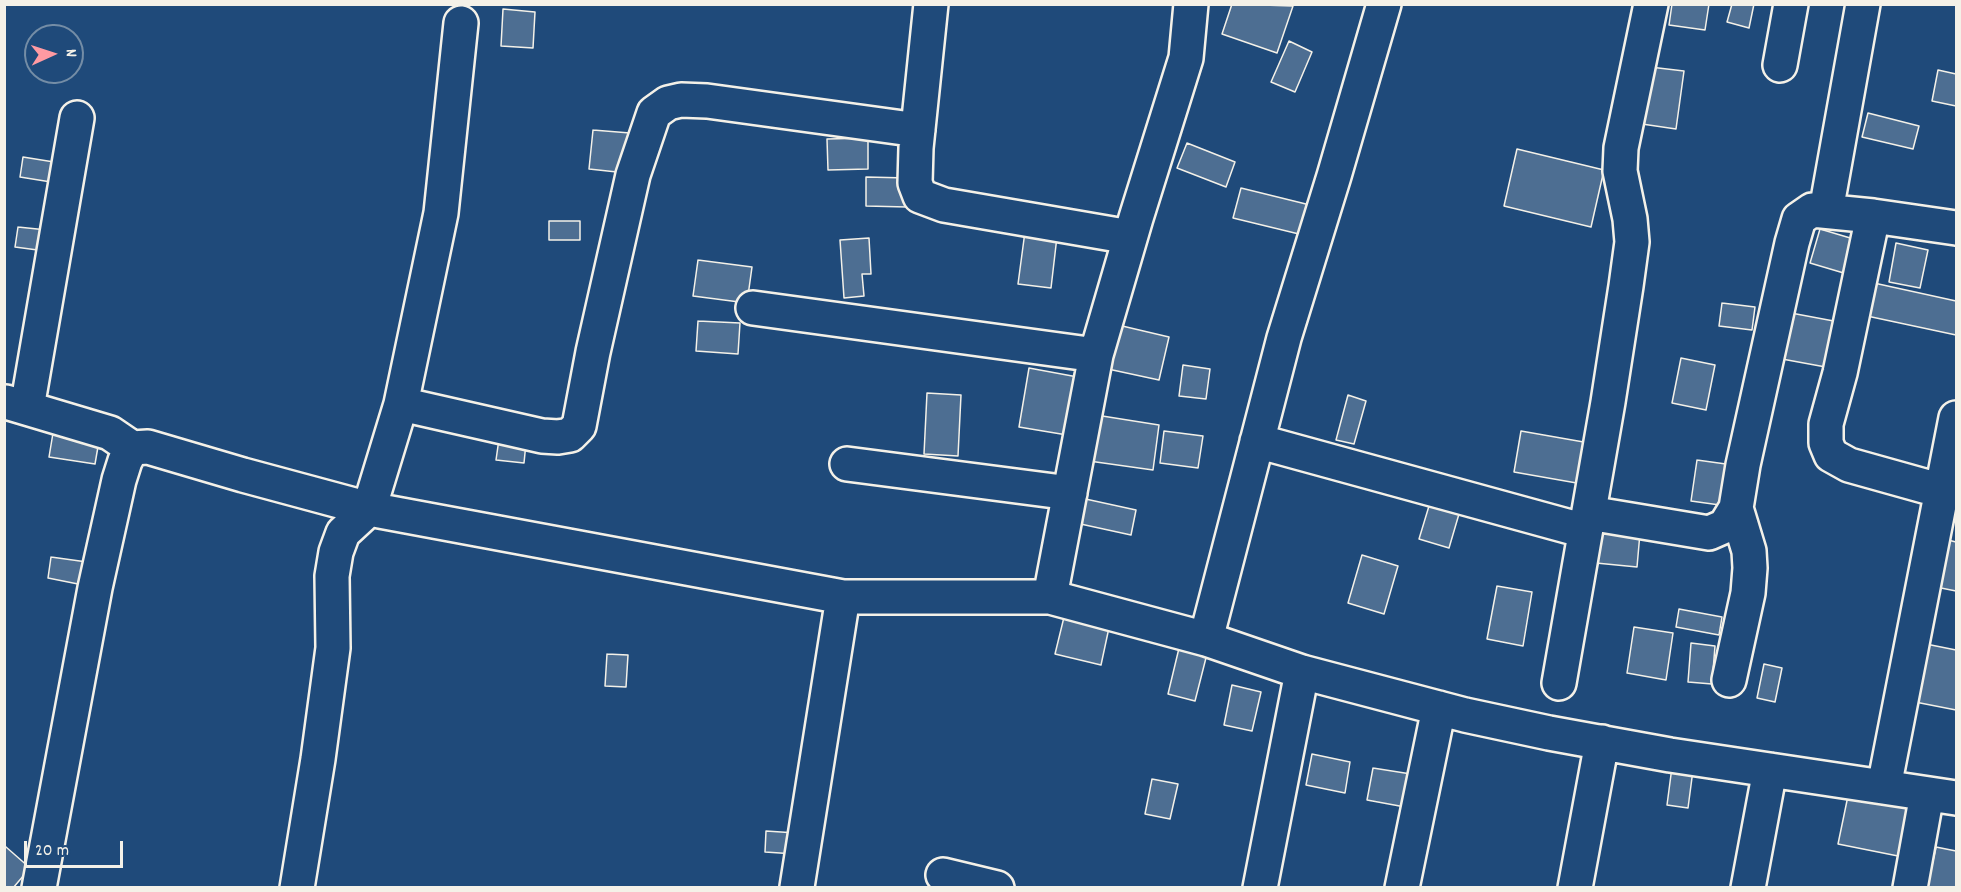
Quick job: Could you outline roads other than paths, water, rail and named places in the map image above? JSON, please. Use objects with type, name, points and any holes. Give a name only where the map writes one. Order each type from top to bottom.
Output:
[{"type":"street","points":[[931,4],[918,130],[915,183],[920,196],[944,205],[1130,237]]},
{"type":"street","points":[[1050,597],[1096,355],[1186,58],[1191,4]]},
{"type":"street","points":[[1206,639],[1284,338],[1384,4]]},
{"type":"street","points":[[1559,683],[1608,402],[1632,242],[1630,219],[1620,171],[1621,148],[1651,4]]},
{"type":"street","points":[[1780,65],[1791,4]]},
{"type":"street","points":[[1826,211],[1863,4]]},
{"type":"street","points":[[297,888],[333,648],[332,576],[336,552],[344,532],[369,509],[401,404],[441,213],[461,24]]},
{"type":"street","points":[[401,404],[542,436],[570,435],[579,426],[593,352],[633,175],[654,113],[668,103],[681,100],[707,101],[918,130]]},
{"type":"street","points":[[77,118],[16,405],[110,433],[132,448],[148,447],[369,509],[843,597],[1050,597],[1206,639],[1302,672],[1439,708],[1549,733],[1942,796],[1910,888]]},
{"type":"street","points":[[1257,441],[1587,522],[1709,532],[1725,526],[1736,508],[1743,465],[1799,219],[1812,210],[1956,228]]},
{"type":"street","points":[[1873,216],[1840,373],[1826,424],[1826,443],[1831,455],[1849,465],[1942,491]]},
{"type":"street","points":[[753,308],[1096,355]]},
{"type":"street","points":[[1884,787],[1956,418]]},
{"type":"street","points":[[39,888],[95,588],[124,461],[132,448]]},
{"type":"street","points":[[847,464],[1070,493]]},
{"type":"street","points":[[1729,680],[1748,593],[1750,568],[1749,551],[1736,508]]},
{"type":"street","points":[[797,887],[843,597]]},
{"type":"street","points":[[1260,888],[1302,672]]},
{"type":"street","points":[[1402,888],[1439,708]]},
{"type":"street","points":[[1575,888],[1602,742]]},
{"type":"street","points":[[1748,888],[1770,770]]},
{"type":"street","points":[[943,874],[997,888]]}]
